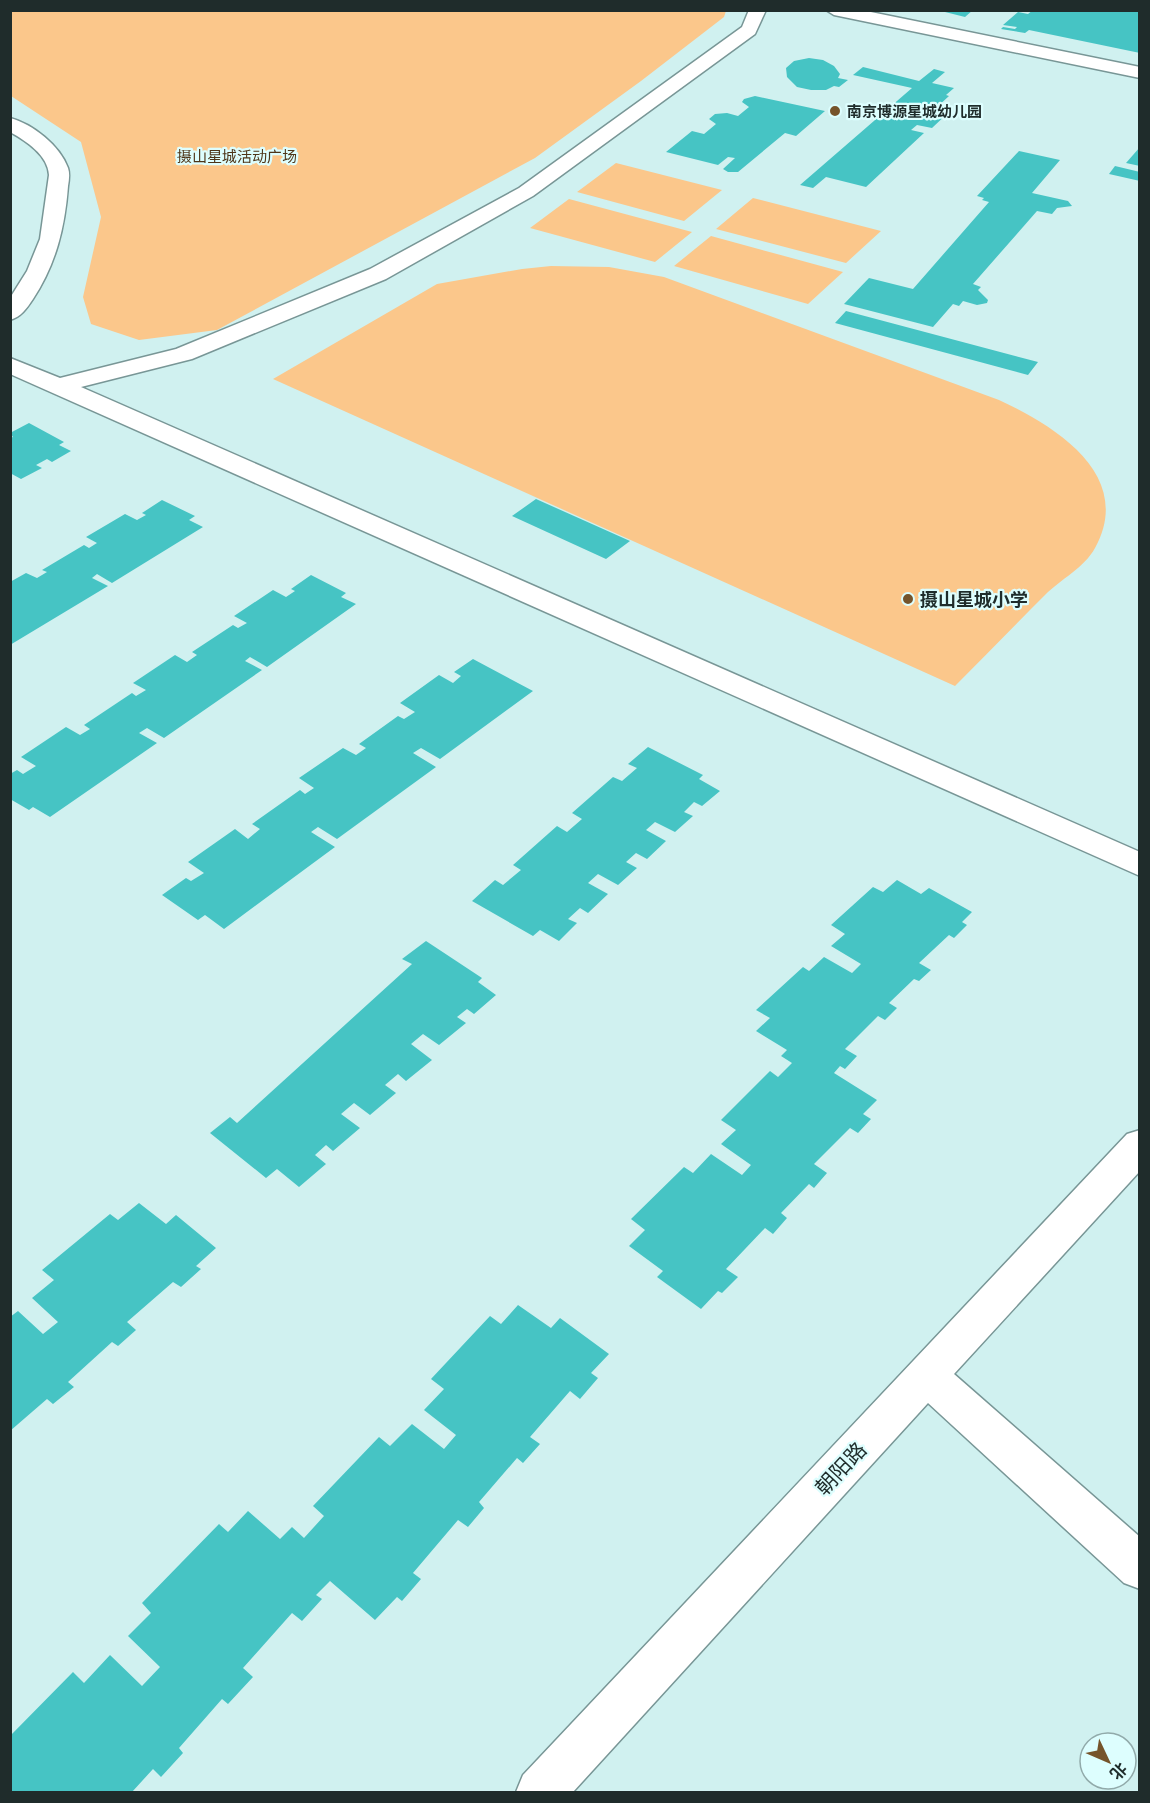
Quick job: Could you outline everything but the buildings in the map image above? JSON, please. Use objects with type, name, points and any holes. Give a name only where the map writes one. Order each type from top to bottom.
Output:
[{"type":"street","points":[[58,386],[184,354],[378,274],[526,192],[749,30],[758,10]]},
{"type":"street","points":[[834,10],[1140,73]]},
{"type":"street","points":[[10,124],[40,143],[59,169],[56,218],[41,265],[18,305],[10,313]]},
{"type":"street","points":[[10,365],[1140,865]]},
{"type":"street","name":"朝阳路","points":[[540,1792],[1140,1145]]},
{"type":"street","points":[[926,1375],[1140,1567]]},
{"type":"green space","name":"摄山星城活动广场","points":[[10,11],[726,11],[724,17],[641,81],[535,158],[217,330],[139,340],[91,324],[83,297],[101,217],[81,142],[11,96]]},
{"type":"green space","points":[[616,163],[722,190],[684,221],[577,192]]},
{"type":"green space","points":[[753,198],[881,231],[846,263],[716,229]]},
{"type":"green space","points":[[569,199],[692,232],[655,262],[530,228]]},
{"type":"green space","points":[[711,236],[843,272],[808,304],[674,266]]},
{"type":"green space","points":[[551,266],[609,267],[664,277],[999,400],[1021,411],[1065,439],[1083,456],[1097,476],[1105,498],[1105,522],[1095,548],[1085,562],[1051,589],[955,686],[273,379],[437,284]]},
{"type":"place","name":"南京博源星城幼儿园","points":[[835,111]]},
{"type":"place","name":"摄山星城小学","points":[[908,599]]}]
